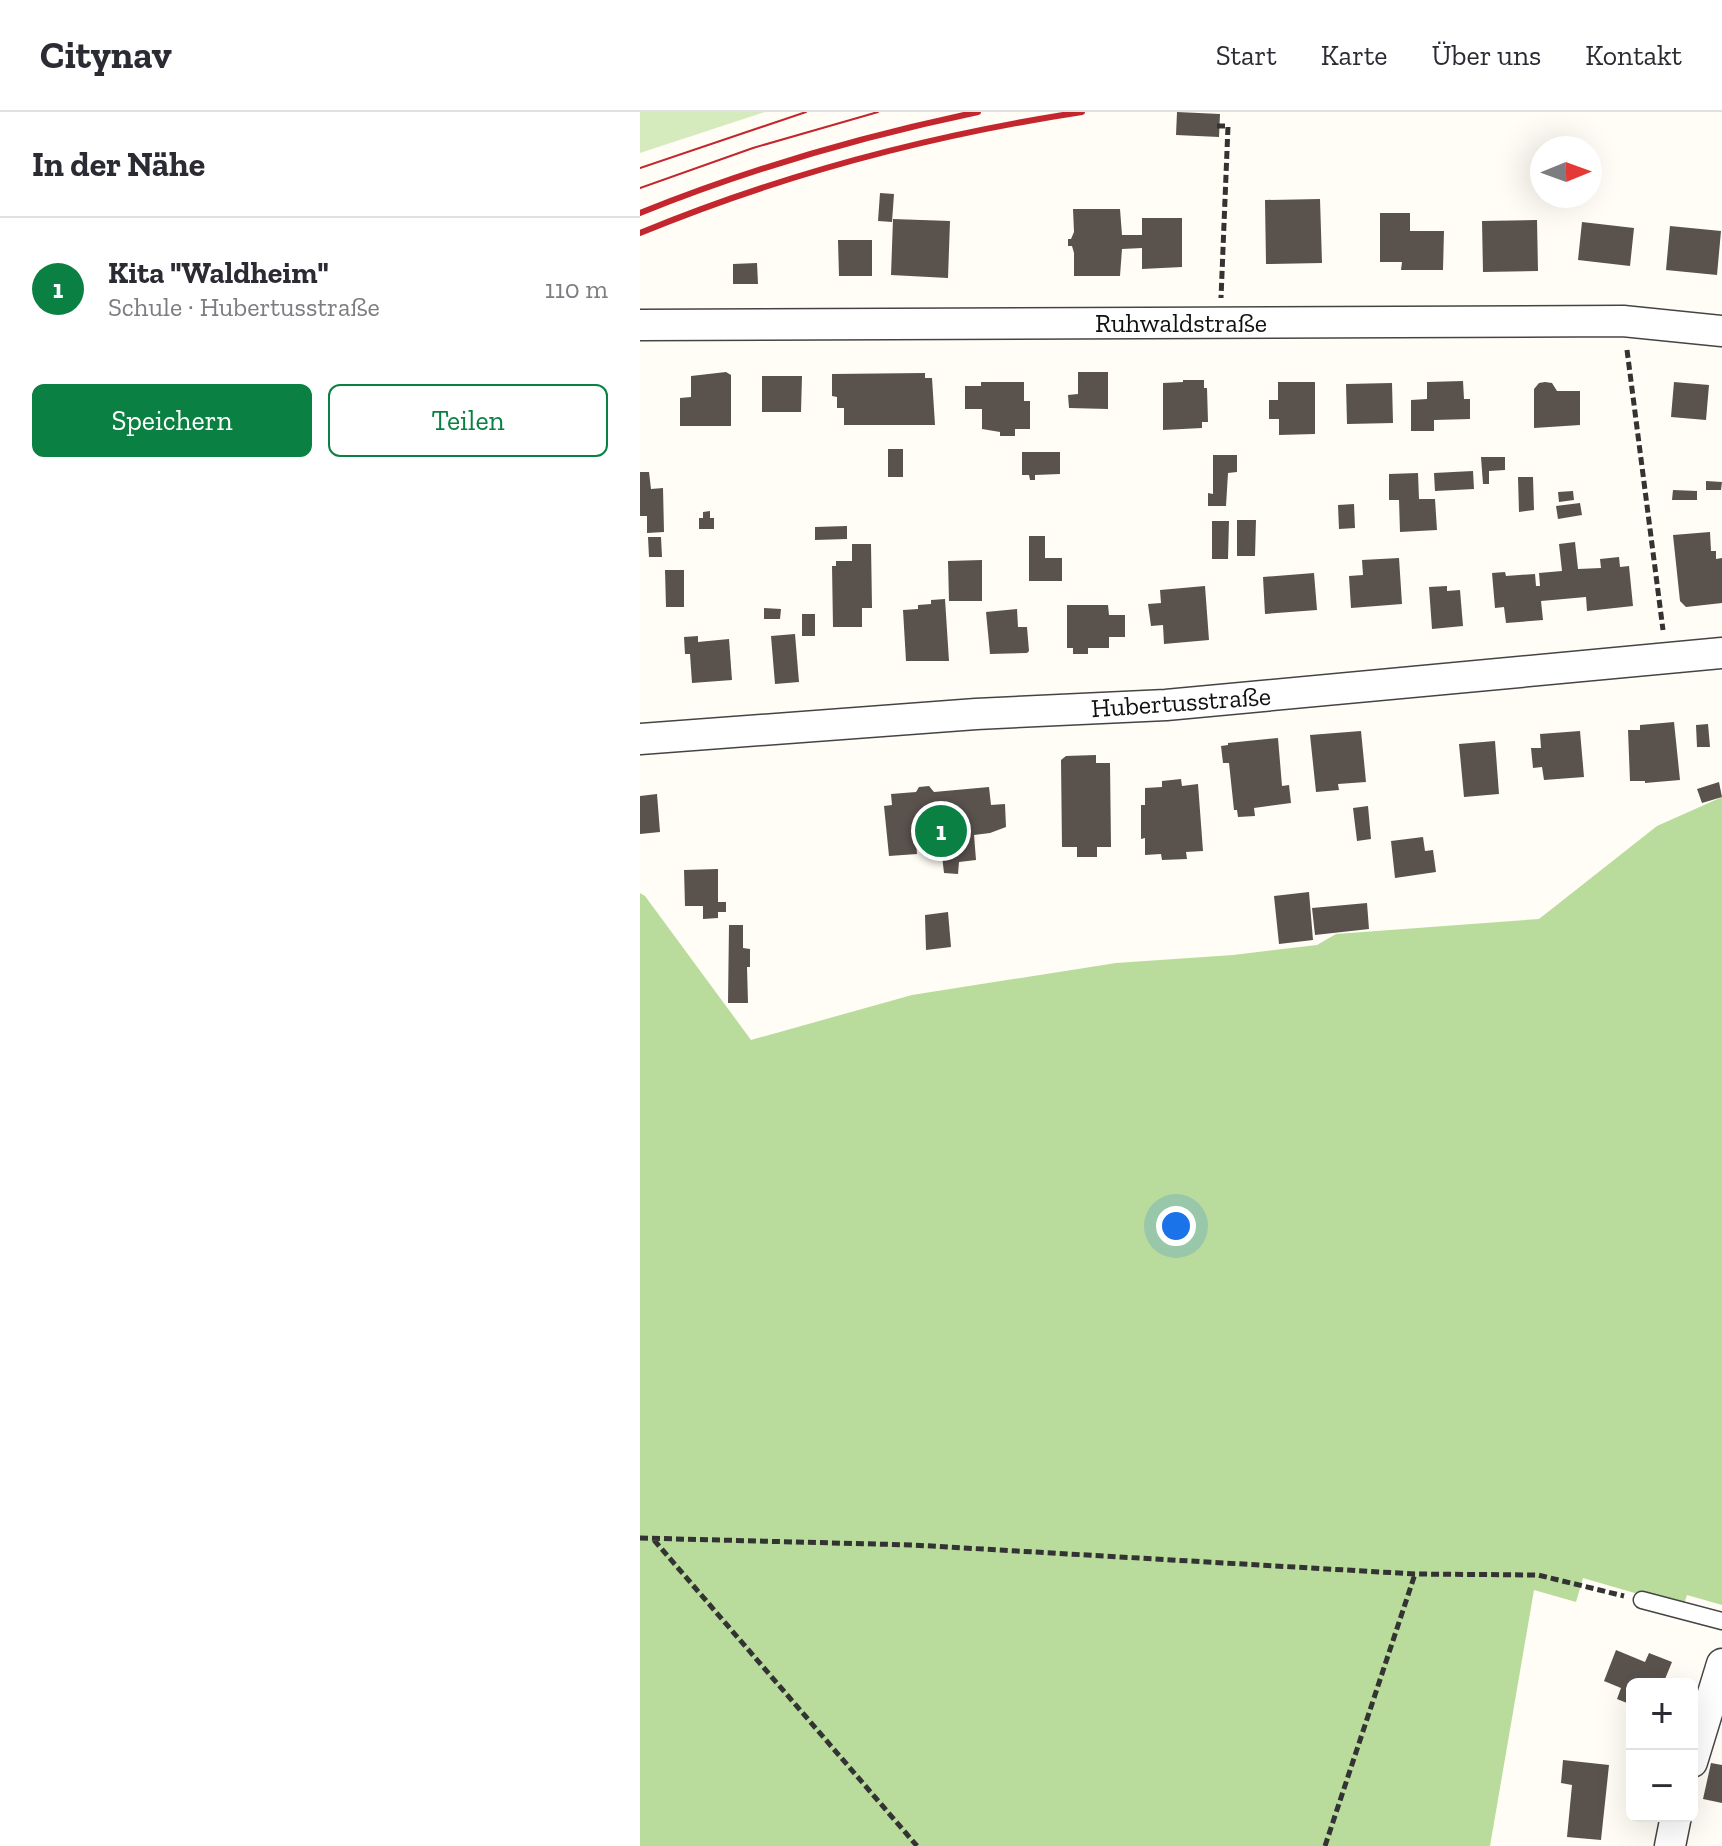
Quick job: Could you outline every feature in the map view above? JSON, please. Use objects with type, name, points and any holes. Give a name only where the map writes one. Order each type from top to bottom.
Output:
[{"type":"street","name":"Ruhwaldstraße","points":[[640,325],[1623,321],[1722,331]]},
{"type":"street","name":"Hubertusstraße","points":[[640,739],[976,714],[1166,705],[1722,653]]},
{"type":"street","points":[[1696,1750],[1722,1664]]},
{"type":"street","points":[[1670,1846],[1675,1822]]},
{"type":"lane","points":[[1642,1600],[1722,1621]]},
{"type":"path","points":[[1217,126],[1228,126],[1219,323]]},
{"type":"path","points":[[1623,321],[1666,659]]},
{"type":"path","points":[[640,1538],[913,1545],[1415,1574],[1538,1575],[1642,1600]]},
{"type":"path","points":[[653,1540],[917,1846]]},
{"type":"path","points":[[1325,1846],[1415,1574]]},
{"type":"green space","points":[[640,112],[765,112],[640,153]]},
{"type":"green space","points":[[1722,797],[1722,1605],[1687,1595],[1683,1607],[1583,1578],[1576,1602],[1534,1590],[1490,1846],[640,1846],[640,893],[751,1040],[912,995],[1116,963],[1233,955],[1317,945],[1336,934],[1539,919],[1657,826]]},
{"type":"building","points":[[1177,112],[1220,114],[1219,137],[1176,135]]},
{"type":"building","points":[[880,193],[894,194],[892,222],[878,221]]},
{"type":"building","points":[[1320,199],[1322,263],[1266,264],[1265,200]]},
{"type":"building","points":[[1073,209],[1120,209],[1122,235],[1142,235],[1142,218],[1182,218],[1182,267],[1142,269],[1142,248],[1122,249],[1120,276],[1074,276],[1074,253],[1072,246],[1068,246],[1068,239],[1074,232]]},
{"type":"building","points":[[1380,213],[1410,213],[1410,231],[1444,231],[1443,270],[1401,270],[1402,262],[1380,262]]},
{"type":"building","points":[[893,219],[950,221],[948,278],[891,275]]},
{"type":"building","points":[[1537,220],[1538,271],[1483,272],[1482,221]]},
{"type":"building","points":[[1582,222],[1634,228],[1630,266],[1578,260]]},
{"type":"building","points":[[1670,226],[1721,231],[1717,275],[1666,270]]},
{"type":"building","points":[[838,240],[872,240],[872,276],[839,276]]},
{"type":"building","points":[[757,263],[758,284],[733,284],[733,264]]},
{"type":"building","points":[[726,372],[731,375],[731,426],[680,426],[680,398],[691,397],[691,376]]},
{"type":"building","points":[[1078,372],[1108,372],[1108,409],[1069,408],[1068,395],[1078,394]]},
{"type":"building","points":[[925,373],[925,378],[932,378],[935,425],[844,425],[844,408],[837,408],[837,397],[832,396],[832,374]]},
{"type":"building","points":[[762,376],[802,376],[801,412],[762,412]]},
{"type":"building","points":[[1204,380],[1208,422],[1202,422],[1202,428],[1163,430],[1163,383]]},
{"type":"building","points":[[1463,381],[1464,399],[1470,399],[1470,419],[1434,420],[1434,431],[1411,431],[1411,400],[1427,399],[1427,382]]},
{"type":"building","points":[[981,382],[1024,382],[1024,401],[1030,401],[1030,429],[1015,429],[1015,436],[1000,436],[1000,432],[982,429],[982,409],[965,409],[965,386],[981,386]]},
{"type":"building","points":[[1278,382],[1315,382],[1315,434],[1279,435],[1279,419],[1269,419],[1269,400],[1278,400]]},
{"type":"building","points":[[1545,382],[1552,383],[1557,391],[1580,391],[1580,425],[1534,428],[1534,389]]},
{"type":"building","points":[[1674,382],[1709,385],[1706,420],[1671,417]]},
{"type":"building","points":[[1392,383],[1393,423],[1347,424],[1346,384]]},
{"type":"building","points":[[888,449],[903,449],[903,477],[888,477]]},
{"type":"building","points":[[1022,452],[1060,452],[1060,474],[1035,475],[1035,480],[1030,480],[1029,475],[1022,475]]},
{"type":"building","points":[[1213,455],[1237,455],[1237,472],[1228,473],[1226,506],[1208,506],[1208,493],[1213,494]]},
{"type":"building","points":[[1481,457],[1505,457],[1505,470],[1489,471],[1489,484],[1483,484]]},
{"type":"building","points":[[1473,471],[1474,489],[1435,491],[1434,473]]},
{"type":"building","points":[[640,472],[649,472],[651,489],[663,488],[664,532],[647,533],[647,516],[640,516]]},
{"type":"building","points":[[1418,473],[1419,499],[1435,499],[1437,530],[1400,532],[1399,500],[1389,500],[1389,474]]},
{"type":"building","points":[[1518,477],[1533,477],[1534,510],[1519,512]]},
{"type":"building","points":[[1706,481],[1722,482],[1721,490],[1706,490]]},
{"type":"building","points":[[1673,490],[1697,491],[1697,500],[1672,500]]},
{"type":"building","points":[[1573,491],[1574,500],[1559,502],[1558,492]]},
{"type":"building","points":[[1580,503],[1582,515],[1558,519],[1556,506]]},
{"type":"building","points":[[1354,504],[1355,528],[1339,529],[1338,505]]},
{"type":"building","points":[[710,511],[714,529],[699,529],[699,518],[703,518],[703,512]]},
{"type":"building","points":[[1237,520],[1256,520],[1255,556],[1237,556]]},
{"type":"building","points":[[1212,521],[1229,521],[1228,559],[1212,559]]},
{"type":"building","points":[[847,526],[847,539],[815,540],[815,527]]},
{"type":"building","points":[[1710,532],[1711,551],[1716,551],[1716,559],[1722,558],[1722,603],[1686,607],[1680,601],[1673,535]]},
{"type":"building","points":[[1029,536],[1045,536],[1045,558],[1062,558],[1062,581],[1029,581]]},
{"type":"building","points":[[648,537],[661,537],[662,557],[649,557]]},
{"type":"building","points":[[1575,542],[1578,569],[1601,568],[1600,559],[1619,557],[1620,567],[1629,566],[1633,606],[1587,611],[1586,597],[1541,601],[1543,620],[1506,623],[1504,607],[1495,608],[1492,573],[1505,572],[1506,576],[1535,574],[1536,586],[1540,586],[1539,573],[1562,571],[1559,544]]},
{"type":"building","points":[[852,544],[871,544],[872,608],[862,608],[862,627],[833,627],[832,566],[836,566],[836,561],[852,561]]},
{"type":"building","points":[[1399,558],[1402,604],[1351,608],[1349,576],[1363,575],[1362,560]]},
{"type":"building","points":[[982,560],[982,601],[949,601],[948,561]]},
{"type":"building","points":[[665,570],[684,570],[684,607],[666,607]]},
{"type":"building","points":[[1314,573],[1317,610],[1265,614],[1263,577]]},
{"type":"building","points":[[1205,586],[1209,640],[1164,644],[1163,625],[1151,626],[1148,604],[1161,603],[1160,590]]},
{"type":"building","points":[[1447,586],[1447,591],[1460,590],[1463,626],[1432,629],[1429,587]]},
{"type":"building","points":[[945,599],[949,661],[906,661],[903,610],[918,609],[918,605],[931,604],[931,600]]},
{"type":"building","points":[[1067,605],[1108,605],[1109,615],[1125,615],[1125,637],[1109,637],[1109,648],[1088,648],[1088,654],[1073,654],[1073,648],[1067,648]]},
{"type":"building","points":[[764,608],[781,609],[780,619],[764,619]]},
{"type":"building","points":[[1017,609],[1018,627],[1027,627],[1029,651],[990,654],[986,612]]},
{"type":"building","points":[[802,614],[815,614],[815,636],[802,636]]},
{"type":"building","points":[[795,634],[799,682],[775,684],[771,636]]},
{"type":"building","points":[[698,636],[698,642],[729,639],[732,680],[692,683],[690,654],[685,654],[684,637]]},
{"type":"building","points":[[1674,722],[1680,780],[1630,781],[1628,730],[1640,730],[1640,725]]},
{"type":"building","points":[[1708,724],[1710,747],[1697,747],[1696,725]]},
{"type":"building","points":[[1361,731],[1366,782],[1338,784],[1339,790],[1316,792],[1310,735]]},
{"type":"building","points":[[1580,731],[1584,777],[1544,780],[1542,767],[1533,768],[1531,748],[1541,748],[1540,734]]},
{"type":"building","points":[[1278,738],[1282,786],[1289,785],[1291,803],[1254,808],[1255,816],[1238,817],[1237,810],[1234,810],[1229,763],[1223,763],[1221,746]]},
{"type":"building","points":[[1495,741],[1499,794],[1464,797],[1459,744]]},
{"type":"building","points":[[1096,755],[1096,763],[1110,763],[1111,847],[1097,847],[1097,857],[1077,857],[1077,847],[1062,847],[1061,760],[1066,756]]},
{"type":"building","points":[[1181,779],[1182,786],[1198,784],[1203,851],[1186,852],[1187,859],[1162,860],[1161,854],[1145,855],[1145,838],[1141,839],[1141,805],[1145,805],[1145,788],[1162,787],[1162,781]]},
{"type":"building","points":[[1719,782],[1722,797],[1702,803],[1697,789]]},
{"type":"building","points":[[929,786],[934,792],[989,787],[991,805],[1005,804],[1006,827],[974,835],[976,860],[959,862],[958,874],[944,873],[940,838],[916,840],[917,854],[889,856],[884,806],[892,805],[891,794],[916,792],[919,787]]},
{"type":"building","points":[[657,794],[660,832],[640,834],[640,796]]},
{"type":"building","points":[[1368,806],[1371,839],[1357,841],[1353,808]]},
{"type":"building","points":[[1423,837],[1425,851],[1433,850],[1436,872],[1395,878],[1391,841]]},
{"type":"building","points":[[718,869],[718,902],[726,902],[726,912],[718,912],[718,918],[703,919],[703,906],[685,906],[684,870]]},
{"type":"building","points":[[1309,892],[1313,940],[1279,944],[1274,896]]},
{"type":"building","points":[[1367,903],[1369,929],[1315,935],[1312,908]]},
{"type":"building","points":[[948,912],[951,947],[926,950],[925,915]]},
{"type":"building","points":[[729,925],[743,925],[743,948],[750,949],[748,1003],[728,1003]]},
{"type":"building","points":[[1616,1650],[1645,1662],[1649,1653],[1672,1662],[1665,1678],[1626,1678],[1626,1703],[1617,1699],[1621,1688],[1604,1681]]},
{"type":"building","points":[[1563,1760],[1609,1765],[1601,1840],[1567,1837],[1572,1785],[1561,1783]]},
{"type":"building","points":[[1711,1763],[1722,1765],[1722,1803],[1703,1799]]},
{"type":"tram line","points":[[640,168],[806,112]]},
{"type":"tram line","points":[[640,188],[753,148],[878,112]]},
{"type":"railway","points":[[640,213],[807,155],[978,112]]},
{"type":"railway","points":[[640,233],[747,193],[857,159],[969,132],[1082,112]]},
{"type":"place","name":"Kita \"Waldheim\"","points":[[941,831]]}]
